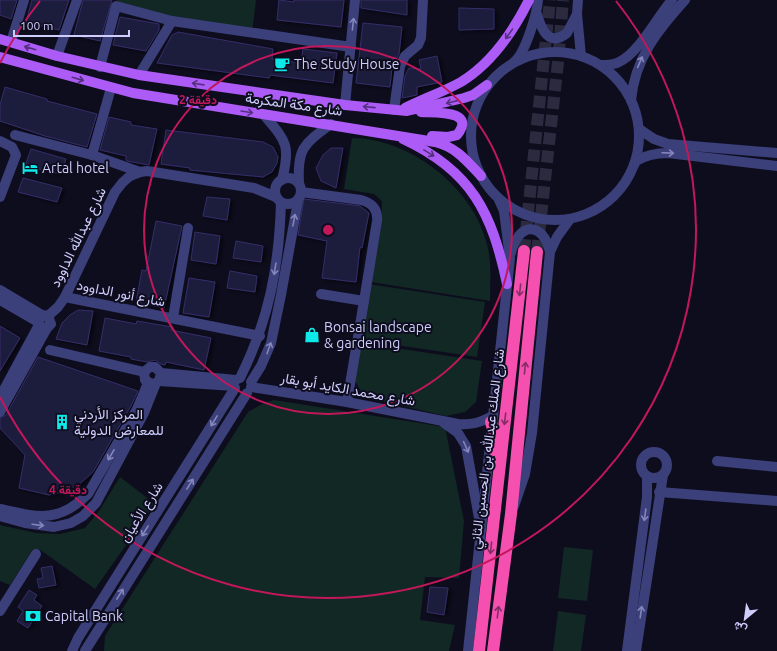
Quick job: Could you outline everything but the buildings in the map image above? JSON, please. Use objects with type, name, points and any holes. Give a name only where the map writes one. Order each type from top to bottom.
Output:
[{"type":"highway","name":"شارع الملك عبدالله بن الحسين الثاني","points":[[479,651],[524,251]]},
{"type":"highway","name":"شارع الملك عبدالله بن الحسين الثاني","points":[[493,651],[511,514],[537,252]]},
{"type":"highway","points":[[492,419],[495,436],[491,499],[494,519]]},
{"type":"main road","points":[[400,110],[459,83],[481,68],[500,47],[529,0]]},
{"type":"main road","name":"شارع مكة المكرمة","points":[[0,39],[57,56],[139,75],[345,105],[400,110],[464,98],[487,85]]},
{"type":"main road","name":"شارع مكة المكرمة","points":[[0,57],[111,88],[363,129],[446,145],[465,158],[481,176]]},
{"type":"main road","points":[[363,129],[448,138],[457,135],[461,130],[461,120],[457,115],[400,110]]},
{"type":"main road","points":[[394,135],[436,157],[455,172],[471,191],[486,214],[496,240],[507,284]]},
{"type":"street","points":[[11,42],[24,0]]},
{"type":"street","points":[[57,56],[77,0]]},
{"type":"street","points":[[345,105],[355,0]]},
{"type":"street","points":[[400,110],[400,66],[405,56],[418,45],[421,38],[423,0]]},
{"type":"street","points":[[510,258],[504,211],[498,198],[481,176],[474,162],[471,146],[471,130],[473,114],[487,85],[508,65],[516,60],[537,14],[538,0]]},
{"type":"street","points":[[578,0],[576,14],[581,56]]},
{"type":"street","points":[[601,65],[612,64],[627,57],[672,0]]},
{"type":"street","points":[[631,100],[634,77],[642,56],[663,25],[685,0]]},
{"type":"street","points":[[100,67],[116,6],[172,20],[351,47]]},
{"type":"street","points":[[537,14],[542,31],[550,37],[556,38],[567,34],[576,14]]},
{"type":"street","points":[[139,75],[172,20]]},
{"type":"street","points":[[508,65],[520,59],[544,52],[556,52],[581,56],[601,65],[616,78],[631,100],[639,129],[640,142],[634,166]]},
{"type":"street","points":[[92,156],[111,88]]},
{"type":"street","points":[[264,114],[280,134],[286,146],[287,157],[279,182],[275,188],[278,200]]},
{"type":"street","name":"شارع الأعيان","points":[[85,651],[250,387],[261,366],[271,343],[281,295],[299,192],[298,169],[303,148],[308,141],[330,124]]},
{"type":"street","points":[[639,129],[661,142],[695,151],[777,166]]},
{"type":"street","points":[[15,135],[92,156],[140,172],[157,172],[254,188],[290,205],[299,192]]},
{"type":"street","points":[[0,141],[12,147],[16,155],[0,197]]},
{"type":"street","points":[[498,198],[508,206],[531,217],[557,220],[570,219],[587,214],[606,203],[622,188],[636,161],[655,154],[695,151],[777,153]]},
{"type":"street","name":"شارع عبدالله الداوود","points":[[0,397],[43,321],[65,297],[115,192],[123,182],[140,172]]},
{"type":"street","points":[[254,188],[291,179],[299,192]]},
{"type":"street","points":[[299,192],[369,202],[378,214],[347,402]]},
{"type":"street","name":"شارع الأعيان","points":[[72,651],[82,632],[236,383],[260,336],[274,279],[280,237],[278,200]]},
{"type":"street","points":[[511,514],[525,474],[531,438],[550,252],[556,237],[570,219]]},
{"type":"street","name":"شارع أنور الداوود","points":[[173,318],[188,228]]},
{"type":"street","points":[[510,258],[516,239],[524,231],[532,230],[543,234],[546,238],[550,252]]},
{"type":"street","name":"شارع الملك عبدالله بن الحسين الثاني","points":[[468,651],[510,258]]},
{"type":"street","points":[[0,290],[43,321]]},
{"type":"street","points":[[321,294],[364,301]]},
{"type":"street","name":"شارع أنور الداوود","points":[[65,297],[260,336]]},
{"type":"street","points":[[0,300],[43,321]]},
{"type":"street","name":"شارع عبدالله الداوود","points":[[0,412],[43,321]]},
{"type":"street","points":[[50,350],[144,372]]},
{"type":"street","points":[[0,516],[25,524],[54,526],[70,523],[83,516],[96,503],[144,413],[156,380],[158,369],[150,367],[144,372]]},
{"type":"street","points":[[144,372],[145,380],[236,383],[246,378],[250,387],[240,394],[236,383]]},
{"type":"street","points":[[0,509],[35,516],[51,516],[64,513],[77,505],[88,494],[137,409],[156,380]]},
{"type":"street","name":"شارع محمد الكايد أبو بقار","points":[[250,387],[347,402],[439,421],[470,425],[492,419]]},
{"type":"street","name":"شارع محمد الكايد أبو بقار","points":[[439,421],[458,434],[466,446],[481,526]]},
{"type":"street","points":[[636,651],[659,492],[663,475],[668,468],[667,460],[661,453],[653,451],[646,454],[641,462],[642,470],[647,476],[655,478],[663,475]]},
{"type":"street","points":[[717,461],[777,467]]},
{"type":"street","points":[[627,651],[647,497],[647,476]]},
{"type":"street","points":[[659,492],[777,501]]},
{"type":"street","points":[[0,611],[36,554]]},
{"type":"street","points":[[93,651],[93,641],[98,629]]},
{"type":"green space","points":[[117,0],[256,0],[252,33],[116,6]]},
{"type":"green space","points":[[352,138],[374,140],[395,147],[416,157],[436,170],[453,185],[468,203],[480,223],[487,244],[490,265],[490,301],[371,282],[381,226],[382,201],[374,194],[344,189]]},
{"type":"green space","points":[[369,284],[485,302],[477,357],[363,340]]},
{"type":"green space","points":[[362,343],[482,361],[476,402],[465,412],[446,416],[364,397],[354,379]]},
{"type":"green space","points":[[274,400],[445,427],[464,521],[459,578],[425,577],[420,620],[455,625],[449,651],[104,651],[105,636],[248,412],[262,404]]},
{"type":"green space","points":[[120,477],[155,504],[95,589],[42,551],[33,549],[10,585],[0,581],[0,525],[36,533],[60,534],[85,528],[99,511]]},
{"type":"green space","points":[[564,547],[593,550],[587,601],[558,598]]},
{"type":"green space","points":[[558,611],[586,615],[581,651],[553,651]]},
{"type":"tunnel","points":[[524,251],[550,0]]},
{"type":"tunnel","points":[[537,252],[558,62],[563,0]]},
{"type":"place","name":"The Study House","points":[[282,64]]},
{"type":"place","name":"Artal hotel","points":[[30,168]]},
{"type":"place","name":"Bonsai landscape & gardening","points":[[312,335]]},
{"type":"place","name":"المركز الأردني للمعارض الدولية","points":[[62,422]]},
{"type":"place","name":"Capital Bank","points":[[33,616]]}]
